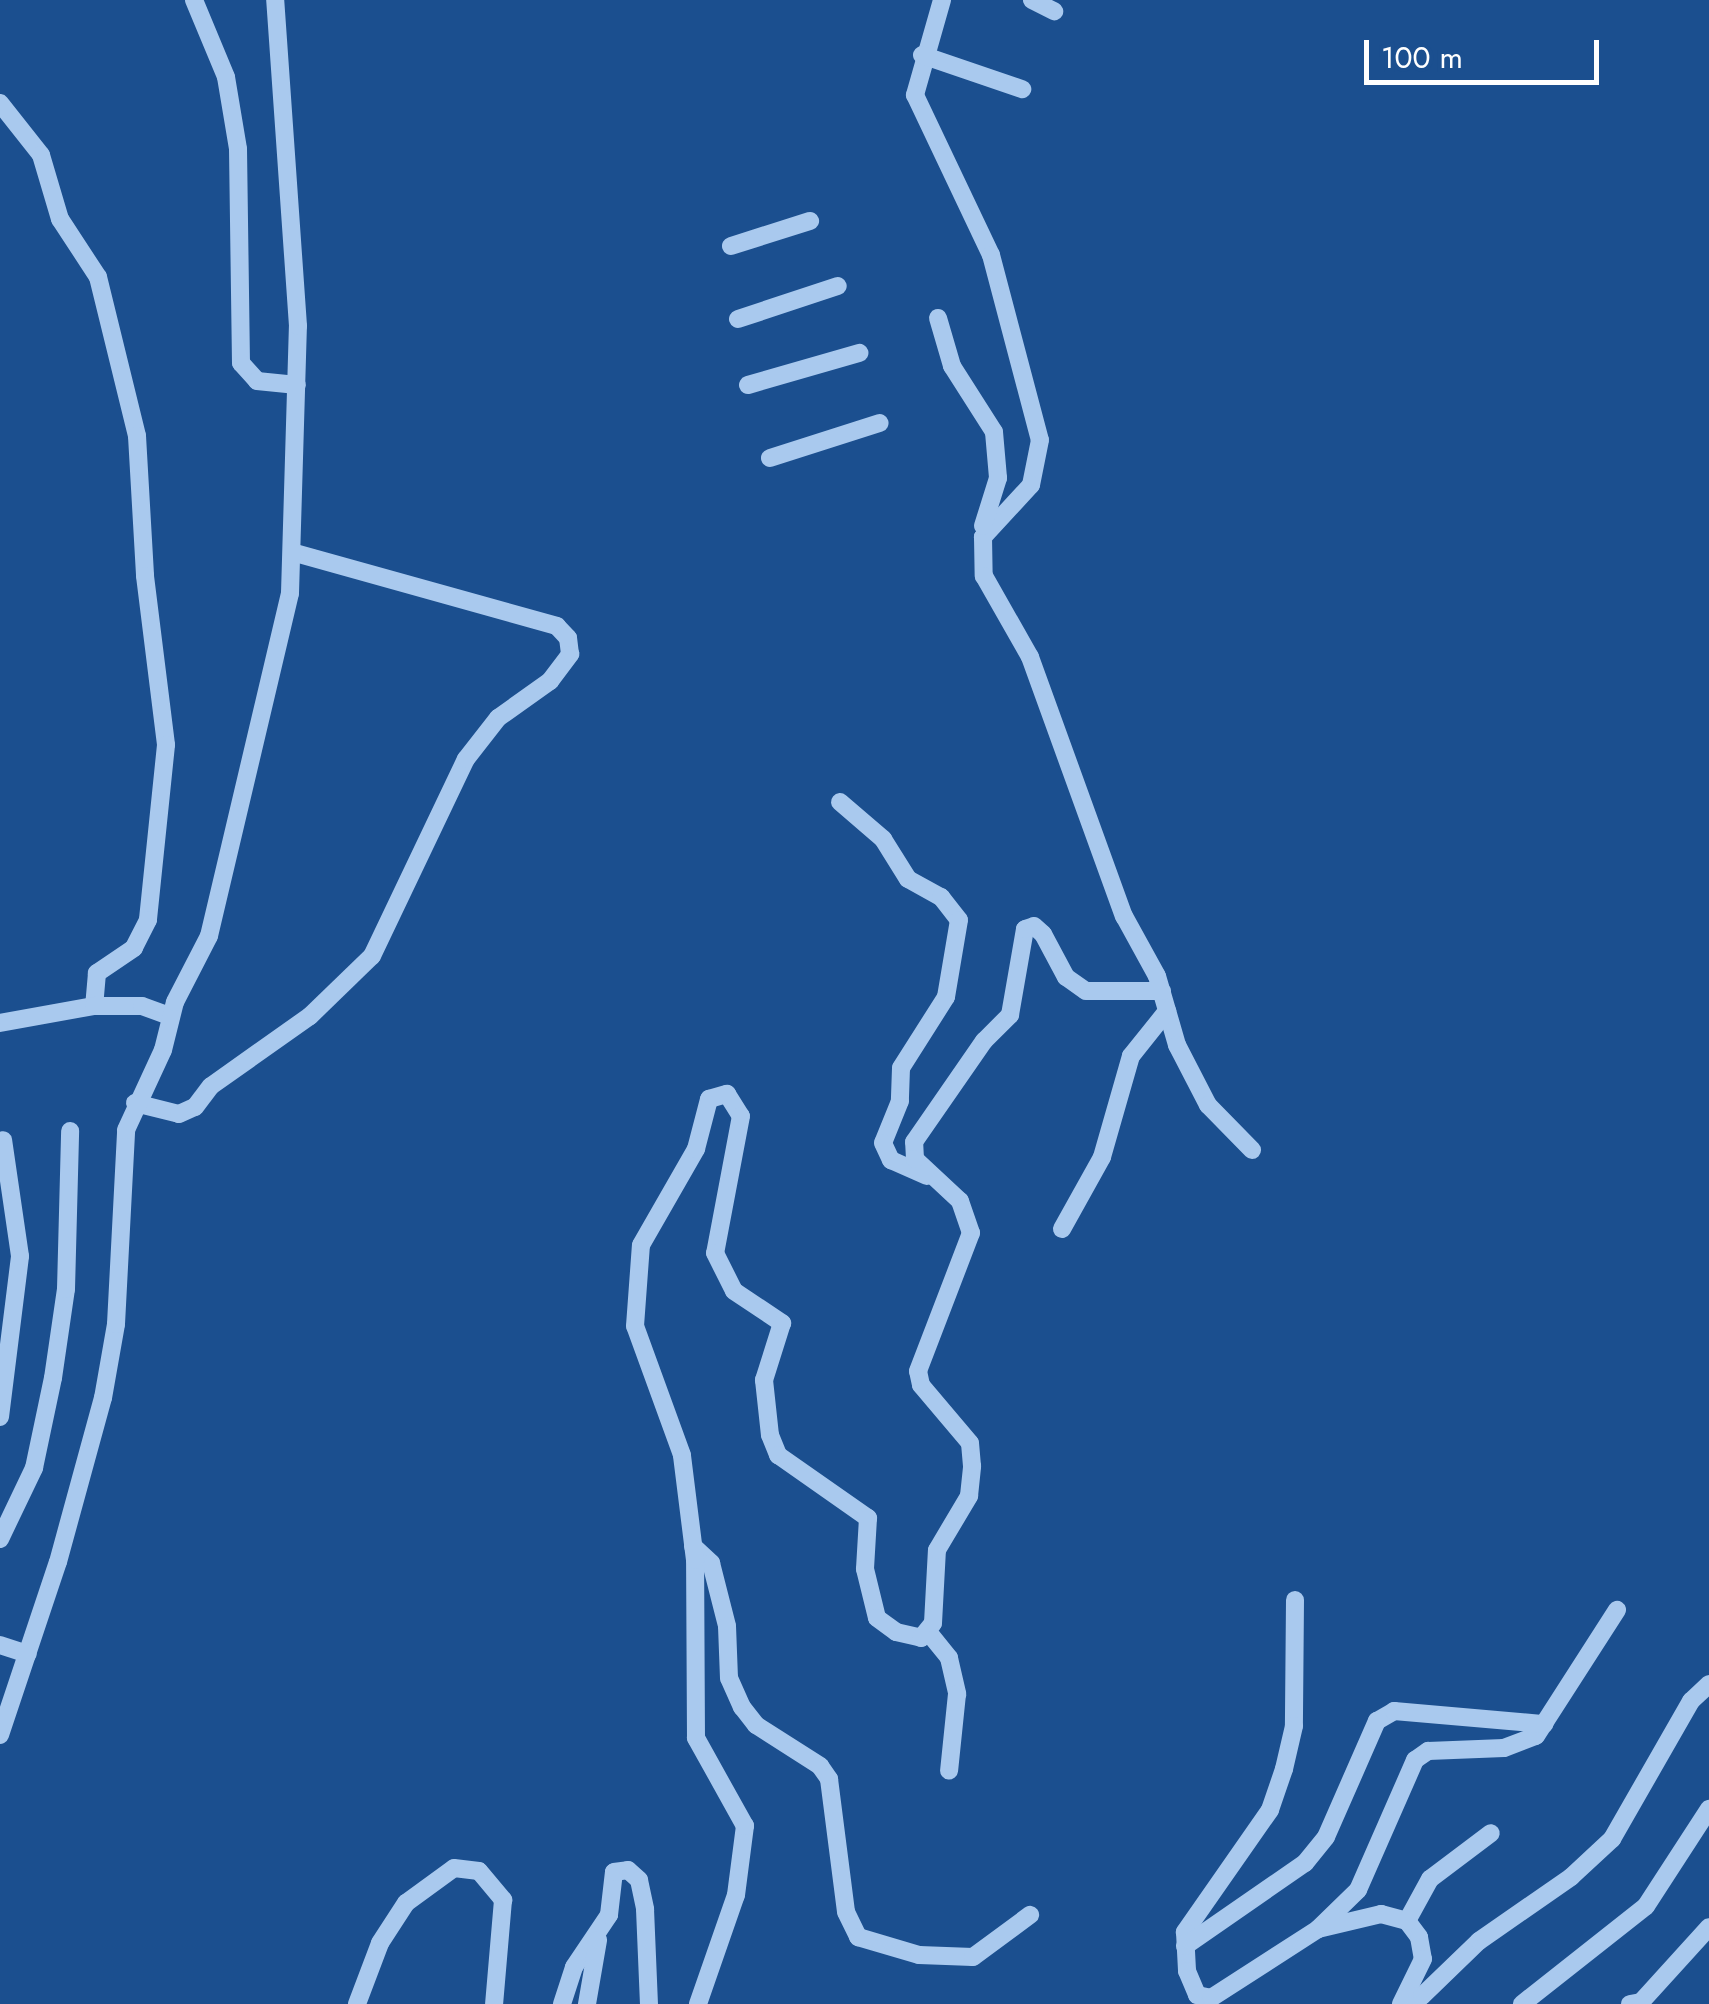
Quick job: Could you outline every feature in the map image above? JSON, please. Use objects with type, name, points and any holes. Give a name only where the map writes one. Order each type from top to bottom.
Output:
[{"type":"street","points":[[194,0],[226,77],[238,149],[241,363],[257,381],[297,385]]},
{"type":"street","points":[[0,1735],[28,1654],[103,1398],[116,1324],[126,1130],[135,1103],[163,1050],[170,1016],[209,936],[236,840],[290,592],[297,385],[275,0]]},
{"type":"street","points":[[942,0],[922,55],[915,95],[991,254],[1040,440],[1031,486],[983,537]]},
{"type":"street","points":[[1032,0],[1054,10]]},
{"type":"street","points":[[922,55],[1022,89]]},
{"type":"street","points":[[0,103],[41,155],[60,219],[98,276],[138,436],[144,576],[166,745],[148,920],[134,948],[97,973],[94,1006]]},
{"type":"street","points":[[731,246],[810,222]]},
{"type":"street","points":[[738,319],[838,286]]},
{"type":"street","points":[[938,318],[952,366],[997,446],[996,488],[983,537],[984,576],[1030,656],[1124,916],[1162,991],[1208,1105],[1252,1150]]},
{"type":"street","points":[[748,385],[859,353]]},
{"type":"street","points":[[770,458],[880,423]]},
{"type":"street","points":[[135,1103],[178,1114],[196,1107],[210,1086],[310,1016],[372,956],[466,759],[498,718],[550,681],[570,654],[568,638],[557,626],[292,552]]},
{"type":"street","points":[[840,802],[883,838],[908,880],[941,898],[959,920],[946,997],[900,1068],[900,1101],[883,1144],[891,1160],[926,1176],[960,1201],[972,1232],[918,1371],[970,1442],[972,1466],[969,1496],[937,1550],[929,1633],[949,1658],[957,1694],[949,1771]]},
{"type":"street","points":[[926,1176],[914,1158],[914,1142],[984,1041],[1010,1016],[1025,930],[1034,926],[1044,934],[1066,977],[1086,992],[1162,991]]},
{"type":"street","points":[[0,1023],[94,1006],[142,1006],[170,1016]]},
{"type":"street","points":[[1062,1229],[1102,1156],[1131,1056],[1167,1011]]},
{"type":"street","points":[[698,2004],[736,1895],[745,1826],[696,1738],[700,1622],[682,1455],[636,1326],[633,1294],[641,1245],[696,1149],[709,1099],[718,1093],[727,1094],[741,1116],[714,1253],[734,1291],[782,1323],[764,1380],[770,1435],[778,1454],[868,1518],[866,1569],[878,1618],[896,1632],[929,1633]]},
{"type":"street","points":[[0,1539],[34,1468],[53,1378],[66,1289],[70,1131]]},
{"type":"street","points":[[0,1417],[20,1256],[3,1140]]},
{"type":"street","points":[[693,1546],[711,1562],[727,1626],[729,1678],[742,1706],[756,1726],[820,1766],[829,1779],[846,1912],[858,1937],[904,1952],[974,1957],[1030,1915]]},
{"type":"street","points":[[1295,1600],[1294,1726],[1284,1769],[1270,1810],[1185,1932],[1197,1995],[1211,1998],[1318,1929],[1358,1890],[1415,1760],[1428,1751],[1504,1748],[1536,1736],[1617,1610]]},
{"type":"street","points":[[0,1645],[28,1654]]},
{"type":"street","points":[[1404,2001],[1422,1996],[1479,1941],[1572,1877],[1612,1838],[1691,1701],[1709,1684]]},
{"type":"street","points":[[1185,1946],[1305,1863],[1326,1837],[1377,1721],[1394,1711],[1544,1724]]},
{"type":"street","points":[[1522,2004],[1646,1906],[1709,1809]]},
{"type":"street","points":[[1406,1921],[1430,1879],[1491,1833]]},
{"type":"street","points":[[357,2004],[380,1943],[406,1902],[454,1868],[479,1871],[503,1900],[494,2004]]},
{"type":"street","points":[[588,2004],[614,1872],[628,1870],[639,1880],[645,1909],[649,2004]]},
{"type":"street","points":[[1318,1929],[1381,1914],[1406,1921]]},
{"type":"street","points":[[1404,2001],[1423,1960],[1406,1921]]},
{"type":"street","points":[[1638,2003],[1709,1928]]},
{"type":"street","points":[[562,2004],[574,1967],[598,1940]]}]
